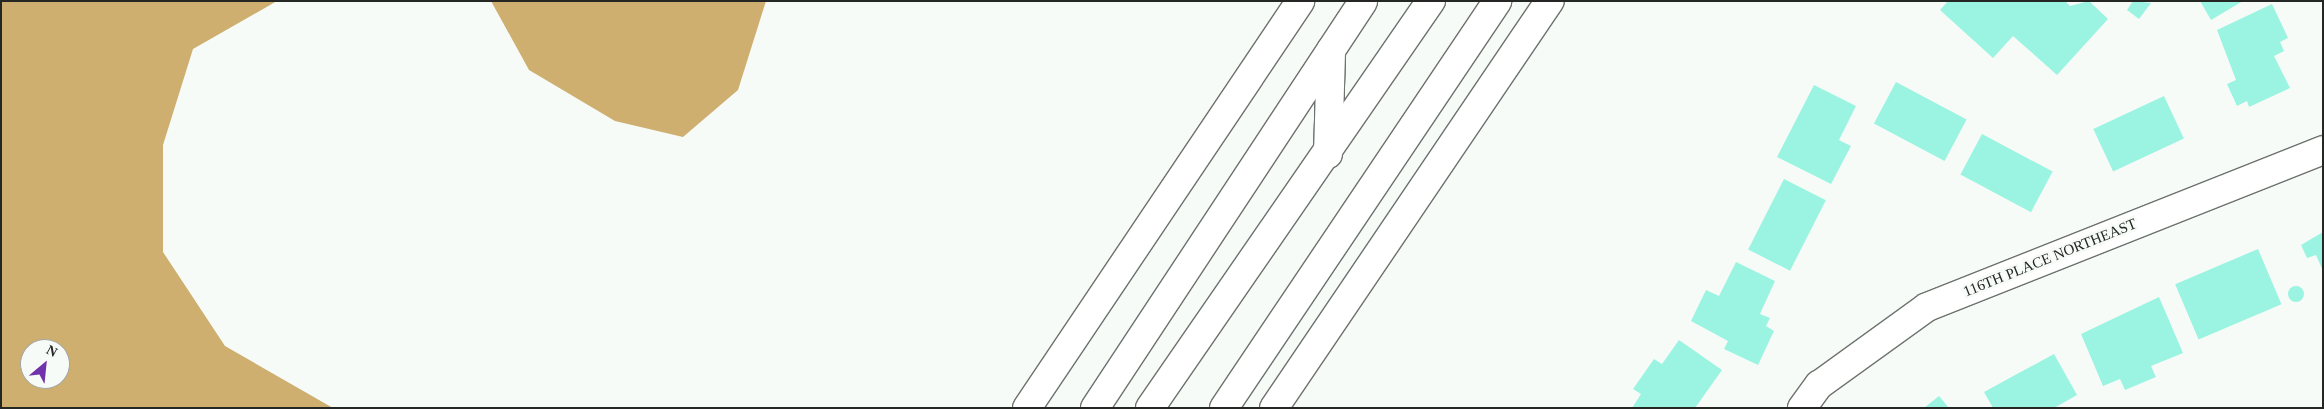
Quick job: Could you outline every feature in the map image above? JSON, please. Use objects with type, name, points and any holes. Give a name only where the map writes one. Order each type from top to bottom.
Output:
[{"type":"main road","points":[[1027,408],[1300,1]]},
{"type":"main road","points":[[1095,408],[1363,1]]},
{"type":"main road","points":[[1150,408],[1328,154],[1431,1]]},
{"type":"main road","points":[[1224,408],[1496,1]]},
{"type":"main road","points":[[1274,408],[1550,1]]},
{"type":"main road","points":[[1328,154],[1331,50]]},
{"type":"main road","name":"116TH PLACE NORTHEAST","points":[[1802,408],[1818,385],[1927,307],[2323,150]]},
{"type":"shaded area","points":[[1,1],[277,1],[193,49],[163,145],[163,252],[225,346],[333,408],[1,408]]},
{"type":"shaded area","points":[[491,1],[766,1],[738,90],[683,137],[615,121],[529,70]]},
{"type":"building","points":[[1948,1],[2065,1],[2070,6],[2089,1],[2108,19],[2057,75],[2013,36],[1993,58],[1940,10]]},
{"type":"building","points":[[2133,1],[2151,3],[2139,19],[2127,10]]},
{"type":"building","points":[[2200,1],[2243,1],[2211,20]]},
{"type":"building","points":[[2272,4],[2288,38],[2280,42],[2284,51],[2274,56],[2290,88],[2249,107],[2247,101],[2237,106],[2227,84],[2236,80],[2217,30]]},
{"type":"building","points":[[1896,82],[1967,120],[1945,161],[1874,123]]},
{"type":"building","points":[[1814,85],[1856,106],[1839,140],[1851,146],[1831,184],[1777,157]]},
{"type":"building","points":[[2164,96],[2184,139],[2113,172],[2093,129]]},
{"type":"building","points":[[1982,134],[2053,172],[2031,212],[1960,175]]},
{"type":"building","points":[[1784,179],[1826,200],[1790,271],[1748,249]]},
{"type":"building","points":[[2323,232],[2323,271],[2316,255],[2307,258],[2301,245]]},
{"type":"building","points":[[2258,249],[2281,304],[2199,339],[2175,284]]},
{"type":"building","points":[[1736,262],[1775,281],[1760,314],[1770,318],[1766,326],[1774,331],[1758,365],[1724,349],[1728,341],[1691,321],[1706,290],[1719,296]]},
{"type":"building","points":[[2293,286],[2299,286],[2304,291],[2302,300],[2293,302],[2288,297],[2288,291]]},
{"type":"building","points":[[2159,297],[2183,353],[2151,366],[2156,377],[2125,390],[2120,379],[2103,386],[2081,334]]},
{"type":"building","points":[[1679,340],[1722,370],[1695,408],[1632,408],[1641,394],[1633,389],[1654,359],[1662,364]]},
{"type":"building","points":[[2054,354],[2077,395],[2054,408],[1993,408],[1984,392]]},
{"type":"building","points":[[1939,396],[1949,408],[1924,408]]}]
